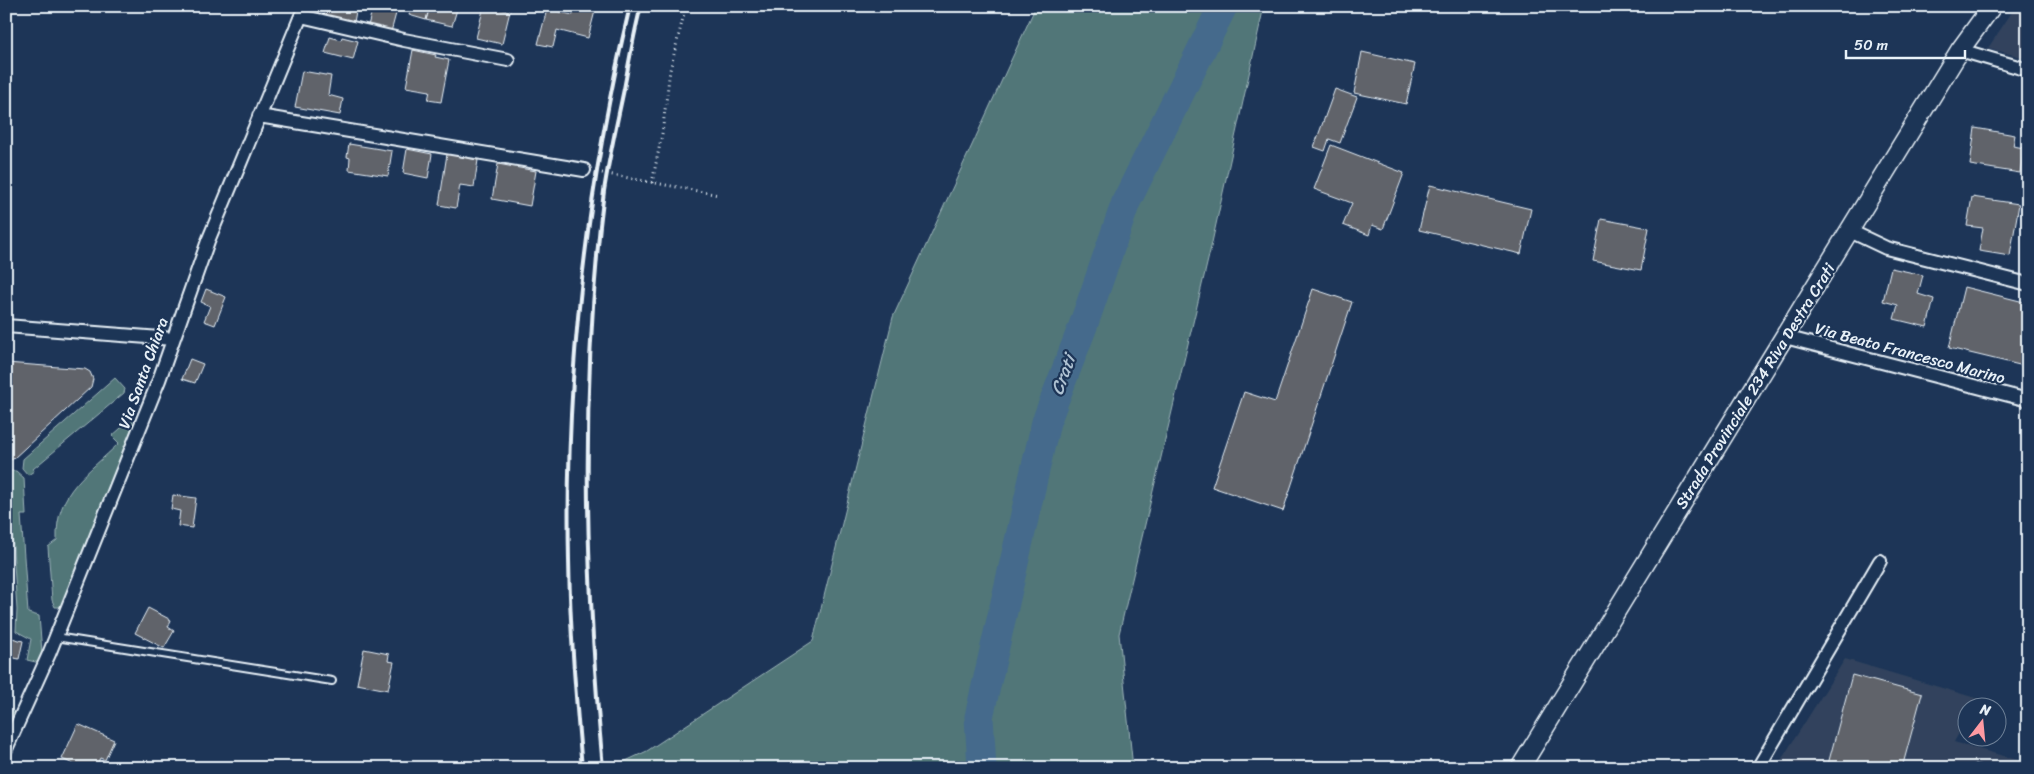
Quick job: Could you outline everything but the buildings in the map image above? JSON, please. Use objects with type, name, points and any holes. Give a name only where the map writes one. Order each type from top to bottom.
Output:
[{"type":"main road","name":"Strada Provinciale 234 Riva Destra Crati","points":[[1520,768],[1960,50],[1992,6]]},
{"type":"street","points":[[303,11],[404,40],[508,60]]},
{"type":"street","name":"Via Santa Chiara","points":[[6,749],[56,637],[156,390],[208,242],[303,11]]},
{"type":"street","points":[[1960,50],[2028,70]]},
{"type":"street","points":[[259,116],[584,170]]},
{"type":"street","points":[[1850,231],[1886,248],[2028,284]]},
{"type":"street","points":[[6,326],[173,339]]},
{"type":"street","name":"Via Beato Francesco Marino","points":[[1785,337],[2028,400]]},
{"type":"street","points":[[1758,768],[1880,561]]},
{"type":"lane","points":[[56,637],[332,680]]},
{"type":"path","points":[[652,183],[662,134],[670,70],[686,6]]},
{"type":"path","points":[[584,170],[719,195]]},
{"type":"shaded area","points":[[2016,6],[2028,6],[2028,59],[1988,48]]},
{"type":"shaded area","points":[[1845,659],[1969,696],[1956,696],[1956,738],[1954,742],[1956,743],[1956,746],[1968,746],[2028,763],[2028,768],[1776,768]]},
{"type":"green space","points":[[1036,6],[1264,6],[1211,247],[1119,634],[1133,768],[611,768],[647,751],[813,641],[893,317]]},
{"type":"green space","points":[[115,378],[125,389],[124,393],[28,475],[22,468],[23,459]]},
{"type":"green space","points":[[132,420],[135,428],[64,603],[60,607],[55,607],[52,600],[48,547],[57,540],[58,523],[62,508],[76,484],[119,443],[112,436]]},
{"type":"green space","points":[[16,471],[24,478],[26,515],[21,515],[28,613],[39,616],[42,652],[40,663],[27,660],[31,639],[16,631],[17,610],[8,473]]},
{"type":"green space","points":[[7,708],[16,713],[6,731],[6,710]]},
{"type":"waterway","name":"Crati","points":[[982,768],[979,717],[1046,422],[1083,326],[1126,202],[1223,6]]},
{"type":"railway","points":[[582,768],[570,586],[569,490],[575,351],[591,212],[615,74],[630,6]]},
{"type":"railway","points":[[603,768],[592,624],[589,552],[588,407],[591,335],[604,191],[641,6]]}]
